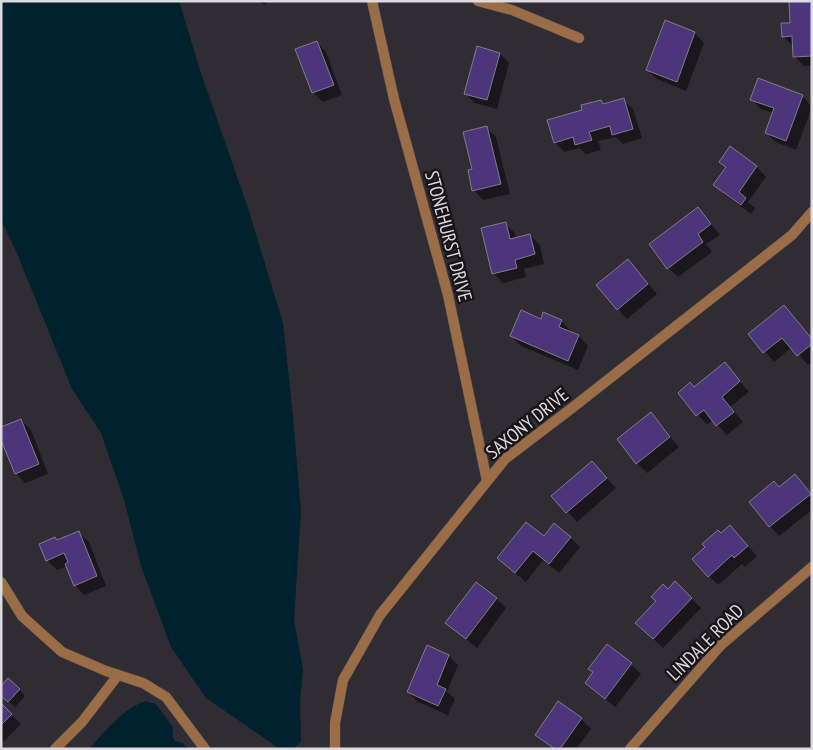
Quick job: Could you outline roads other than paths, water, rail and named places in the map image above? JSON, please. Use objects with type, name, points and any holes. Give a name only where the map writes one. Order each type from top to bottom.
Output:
[{"type":"street","name":"STONEHURST DRIVE","points":[[372,1],[394,99],[448,295],[487,481]]},
{"type":"street","points":[[478,1],[512,10],[579,38]]},
{"type":"street","name":"SAXONY DRIVE","points":[[335,749],[335,723],[343,680],[380,615],[505,458],[580,402],[792,235],[812,212]]},
{"type":"street","name":"LINDALE ROAD","points":[[630,749],[721,645],[812,567]]},
{"type":"street","points":[[1,582],[22,616],[62,652],[143,683],[166,697],[205,749]]},
{"type":"street","points":[[55,749],[82,722],[118,675]]},
{"type":"water","points":[[1,1],[179,1],[200,70],[249,211],[283,323],[301,512],[294,620],[303,669],[300,702],[301,742],[294,748],[280,749],[206,698],[171,647],[141,566],[124,500],[101,433],[72,389],[16,251],[1,220]]},
{"type":"water","points":[[146,701],[156,704],[173,727],[175,741],[183,743],[188,749],[89,749],[122,715]]}]
